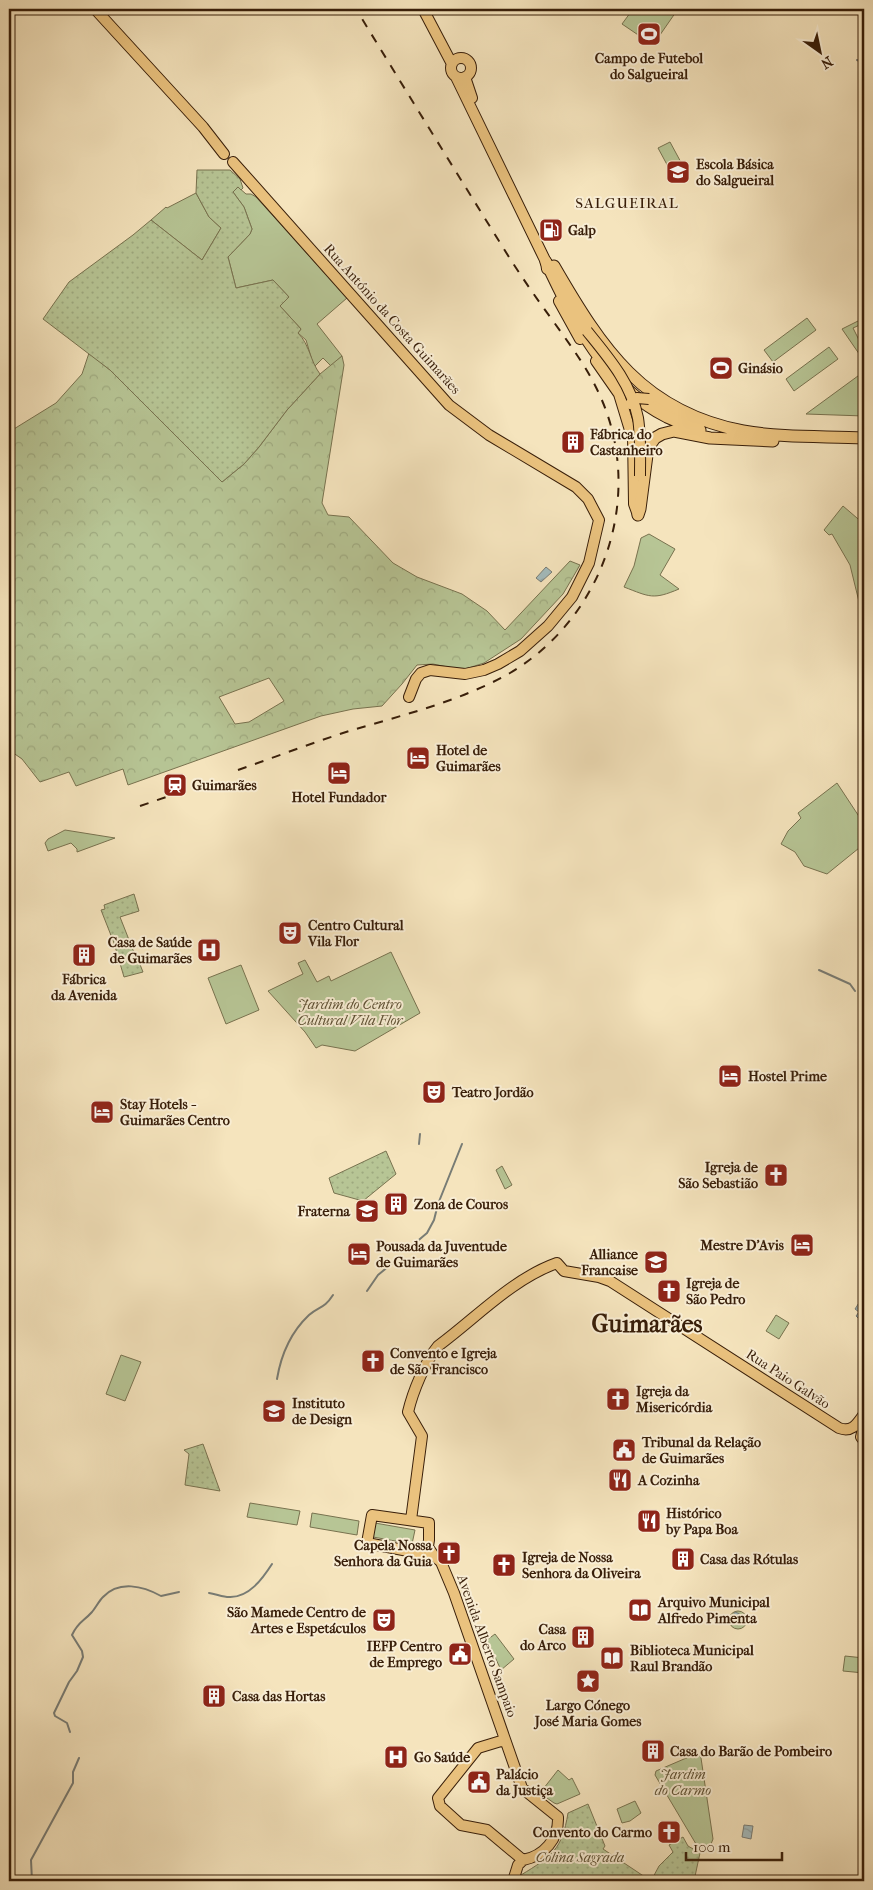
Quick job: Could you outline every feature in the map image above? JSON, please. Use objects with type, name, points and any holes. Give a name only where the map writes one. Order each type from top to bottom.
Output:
[{"type":"highway","points":[[550,264],[598,335],[627,371],[640,384],[676,409],[704,421],[725,427],[773,434],[864,438]]},
{"type":"highway","points":[[550,264],[566,304],[582,333],[603,363],[624,385],[644,402],[666,416],[727,439]]},
{"type":"highway","points":[[638,515],[647,455],[650,445],[655,438],[662,434],[674,432],[727,439],[864,444]]},
{"type":"main road","points":[[94,9],[203,127],[224,154]]},
{"type":"main road","points":[[423,9],[442,43],[455,61],[452,73],[461,77],[550,264],[587,330],[615,367],[631,396],[638,417],[640,431],[638,515]]},
{"type":"main road","points":[[455,61],[466,59],[470,64],[470,73],[461,77]]},
{"type":"main road","name":"Rua António da Costa Guimarães","points":[[233,162],[449,405],[489,435],[576,487],[588,499],[598,520],[589,563],[572,597],[548,626],[520,651],[484,670],[465,674],[430,670],[421,673],[416,679],[409,697]]},
{"type":"main road","points":[[550,264],[555,291],[568,320],[619,394],[633,440]]},
{"type":"main road","points":[[638,515],[634,504],[633,429],[629,406],[632,401],[637,398],[649,399],[688,420],[717,428],[725,427]]},
{"type":"main road","name":"Rua Paio Galvão","points":[[410,1520],[422,1436],[408,1412],[412,1398],[432,1353],[438,1346],[511,1289],[539,1269],[557,1263],[564,1271],[599,1277],[624,1290],[839,1428],[850,1430],[862,1424]]},
{"type":"main road","points":[[864,1414],[861,1437],[864,1441]]},
{"type":"main road","points":[[372,1515],[410,1520],[428,1523],[430,1552],[367,1543],[372,1515]]},
{"type":"main road","name":"Avenida Alberto Sampaio","points":[[430,1552],[441,1562],[454,1593],[503,1731],[501,1742],[522,1788],[558,1817],[555,1836],[547,1847],[533,1858],[523,1860]]},
{"type":"main road","points":[[501,1742],[478,1748],[438,1798],[440,1806],[461,1825],[487,1830],[523,1860],[518,1866],[513,1881]]},
{"type":"green space","name":"Campo de Futebol do Salgueiral","points":[[633,9],[678,9],[653,45],[622,24]]},
{"type":"green space","points":[[670,142],[683,166],[671,172],[658,148]]},
{"type":"green space","points":[[197,170],[230,170],[240,179],[243,188],[241,190],[238,187],[233,192],[244,207],[252,229],[250,234],[228,257],[236,288],[273,280],[289,297],[280,306],[301,329],[298,333],[320,374],[287,410],[244,464],[222,482],[110,370],[43,319],[69,282],[151,220],[202,260],[221,228],[209,217],[196,193]]},
{"type":"green space","points":[[238,187],[246,194],[256,197],[347,298],[317,324],[342,356],[331,366],[323,358],[314,367],[306,340],[298,333],[301,329],[280,306],[289,297],[273,280],[236,288],[228,257],[250,234],[252,229],[244,207],[233,192]]},
{"type":"green space","points":[[196,193],[209,217],[221,228],[202,260],[151,220],[166,207]]},
{"type":"green space","points":[[807,318],[816,330],[773,362],[764,350]]},
{"type":"green space","points":[[864,318],[864,323],[853,328],[864,350],[864,361],[842,329]]},
{"type":"green space","points":[[829,347],[838,359],[794,391],[786,379]]},
{"type":"green space","points":[[89,353],[110,370],[222,482],[244,464],[287,410],[320,374],[342,356],[344,365],[322,503],[328,515],[349,517],[393,563],[417,577],[462,594],[487,611],[505,630],[570,561],[580,565],[563,594],[521,639],[484,663],[462,670],[433,664],[417,665],[382,706],[353,709],[321,716],[128,785],[123,769],[76,786],[69,772],[40,782],[22,759],[9,750],[9,432],[56,403],[82,374]],"holes":[[[269,678],[284,701],[249,722],[235,724],[219,697]]]},
{"type":"green space","points":[[862,373],[864,376],[864,416],[806,414]]},
{"type":"green space","points":[[843,506],[864,524],[864,613],[862,614],[850,565],[832,534],[829,535],[824,530]]},
{"type":"green space","points":[[649,534],[675,549],[660,575],[679,589],[663,595],[651,596],[624,587],[634,566],[641,538]]},
{"type":"green space","points":[[837,783],[864,824],[864,844],[827,874],[804,866],[795,852],[781,844],[788,831],[801,818],[798,813]]},
{"type":"green space","points":[[65,830],[115,838],[77,852],[77,849],[71,843],[48,851],[45,843],[48,839]]},
{"type":"green space","points":[[134,894],[139,911],[120,917],[135,955],[133,955],[137,957],[143,972],[124,977],[114,943],[101,910],[105,909],[104,905]]},
{"type":"green space","name":"Jardim do Centro Cultural Vila Flor","points":[[391,952],[420,1013],[355,1051],[322,1045],[316,1048],[305,1032],[268,991],[303,974],[298,963],[305,960],[317,982],[329,976],[331,981]]},
{"type":"green space","points":[[241,965],[259,1010],[226,1024],[208,978]]},
{"type":"green space","points":[[386,1151],[396,1174],[363,1201],[334,1193],[329,1178]]},
{"type":"green space","points":[[502,1166],[512,1185],[505,1189],[496,1170]]},
{"type":"green space","points":[[776,1315],[789,1323],[779,1339],[766,1331]]},
{"type":"green space","points":[[121,1355],[141,1362],[125,1401],[106,1394]]},
{"type":"green space","points":[[203,1444],[220,1491],[185,1485],[189,1454],[184,1450]]},
{"type":"green space","points":[[250,1503],[300,1511],[297,1525],[247,1517]]},
{"type":"green space","points":[[312,1513],[359,1521],[357,1535],[310,1527]]},
{"type":"green space","points":[[375,1523],[415,1530],[412,1544],[373,1537]]},
{"type":"green space","points":[[734,1611],[742,1611],[747,1616],[745,1627],[734,1629],[729,1624],[729,1616]]},
{"type":"green space","points":[[495,1634],[514,1659],[501,1670],[487,1640]]},
{"type":"green space","points":[[845,1656],[864,1658],[864,1673],[843,1671]]},
{"type":"green space","name":"Jardim do Carmo","points":[[698,1753],[701,1758],[713,1839],[711,1844],[705,1848],[696,1844],[655,1775],[656,1771]]},
{"type":"green space","points":[[558,1770],[569,1780],[572,1778],[580,1794],[557,1804],[540,1793]]},
{"type":"green space","points":[[635,1801],[641,1813],[630,1821],[622,1823],[617,1809]]},
{"type":"green space","name":"Colina Sagrada","points":[[588,1804],[605,1846],[603,1849],[651,1881],[520,1881],[521,1875],[548,1857],[559,1844],[566,1826],[568,1813]]},
{"type":"green space","points":[[683,1837],[688,1846],[700,1853],[694,1881],[651,1881],[659,1866],[673,1852],[669,1845]]},
{"type":"water","points":[[546,567],[552,572],[541,582],[536,578]]},
{"type":"water","points":[[864,1295],[864,1308],[858,1318],[856,1316],[859,1312],[855,1309]]},
{"type":"water","points":[[735,1612],[740,1614],[741,1622],[738,1625],[734,1623],[733,1615]]},
{"type":"water","points":[[744,1825],[753,1826],[751,1839],[742,1837]]},
{"type":"waterway","points":[[857,60],[864,63]]},
{"type":"waterway","points":[[819,970],[850,984],[855,991]]},
{"type":"waterway","points":[[419,1144],[420,1134]]},
{"type":"waterway","points":[[412,1244],[427,1233],[434,1220],[438,1204],[462,1144]]},
{"type":"waterway","points":[[367,1291],[378,1275],[395,1261]]},
{"type":"waterway","points":[[277,1379],[281,1361],[292,1336],[309,1315],[324,1305],[333,1295]]},
{"type":"waterway","points":[[209,1593],[224,1597],[243,1594],[260,1581],[272,1564]]},
{"type":"waterway","points":[[70,1732],[67,1723],[55,1716],[54,1713],[83,1657],[82,1651],[72,1635],[76,1627],[92,1612],[103,1597],[116,1588],[139,1587],[161,1596],[179,1592]]},
{"type":"waterway","points":[[32,1881],[31,1860],[73,1783],[73,1772],[79,1758]]},
{"type":"railway","points":[[238,770],[307,745],[472,692],[510,673],[542,649],[570,621],[591,588],[607,552],[616,514],[618,475],[614,436],[601,398],[591,378],[505,251],[356,9]]},
{"type":"railway","points":[[140,806],[178,793]]},
{"type":"place","name":"Campo de Futebol do Salgueiral","points":[[649,34]]},
{"type":"place","name":"Escola Básica do Salgueiral","points":[[678,172]]},
{"type":"place","name":"Galp","points":[[551,230]]},
{"type":"place","name":"Ginásio","points":[[721,368]]},
{"type":"place","name":"Fábrica do Castanheiro","points":[[573,442]]},
{"type":"place","name":"Hotel de Guimarães","points":[[418,758]]},
{"type":"place","name":"Hotel Fundador","points":[[339,773]]},
{"type":"place","name":"Guimarães","points":[[175,785]]},
{"type":"place","name":"Centro Cultural Vila Flor","points":[[290,933]]},
{"type":"place","name":"Casa de Saúde de Guimarães","points":[[209,950]]},
{"type":"place","name":"Fábrica da Avenida","points":[[84,955]]},
{"type":"place","name":"Hostel Prime","points":[[730,1076]]},
{"type":"place","name":"Teatro Jordão","points":[[434,1092]]},
{"type":"place","name":"Stay Hotels - Guimarães Centro","points":[[102,1112]]},
{"type":"place","name":"Igreja de São Sebastião","points":[[776,1175]]},
{"type":"place","name":"Zona de Couros","points":[[396,1204]]},
{"type":"place","name":"Fraterna","points":[[367,1211]]},
{"type":"place","name":"Mestre D'Avis","points":[[802,1245]]},
{"type":"place","name":"Pousada da Juventude de Guimarães","points":[[359,1254]]},
{"type":"place","name":"Alliance Francaise","points":[[656,1262]]},
{"type":"place","name":"Igreja de São Pedro","points":[[669,1291]]},
{"type":"place","name":"Convento e Igreja de São Francisco","points":[[373,1361]]},
{"type":"place","name":"Igreja da Misericórdia","points":[[618,1399]]},
{"type":"place","name":"Instituto de Design","points":[[274,1411]]},
{"type":"place","name":"Tribunal da Relação de Guimarães","points":[[624,1450]]},
{"type":"place","name":"A Cozinha","points":[[620,1480]]},
{"type":"place","name":"Histórico by Papa Boa","points":[[649,1521]]},
{"type":"place","name":"Capela Nossa Senhora da Guia","points":[[449,1553]]},
{"type":"place","name":"Casa das Rótulas","points":[[683,1559]]},
{"type":"place","name":"Igreja de Nossa Senhora da Oliveira","points":[[504,1565]]},
{"type":"place","name":"Arquivo Municipal Alfredo Pimenta","points":[[640,1610]]},
{"type":"place","name":"São Mamede Centro de Artes e Espetáculos","points":[[384,1620]]},
{"type":"place","name":"Casa do Arco","points":[[583,1637]]},
{"type":"place","name":"IEFP Centro de Emprego","points":[[460,1654]]},
{"type":"place","name":"Biblioteca Municipal Raul Brandão","points":[[612,1658]]},
{"type":"place","name":"Largo Cónego José Maria Gomes","points":[[588,1681]]},
{"type":"place","name":"Casa das Hortas","points":[[214,1696]]},
{"type":"place","name":"Casa do Barão de Pombeiro","points":[[653,1751]]},
{"type":"place","name":"Go Saúde","points":[[396,1757]]},
{"type":"place","name":"Palácio da Justiça","points":[[479,1782]]},
{"type":"place","name":"Convento do Carmo","points":[[669,1832]]},
{"type":"district","name":"SALGUEIRAL","points":[[627,203]]},
{"type":"district","name":"Guimarães","points":[[647,1324]]}]
